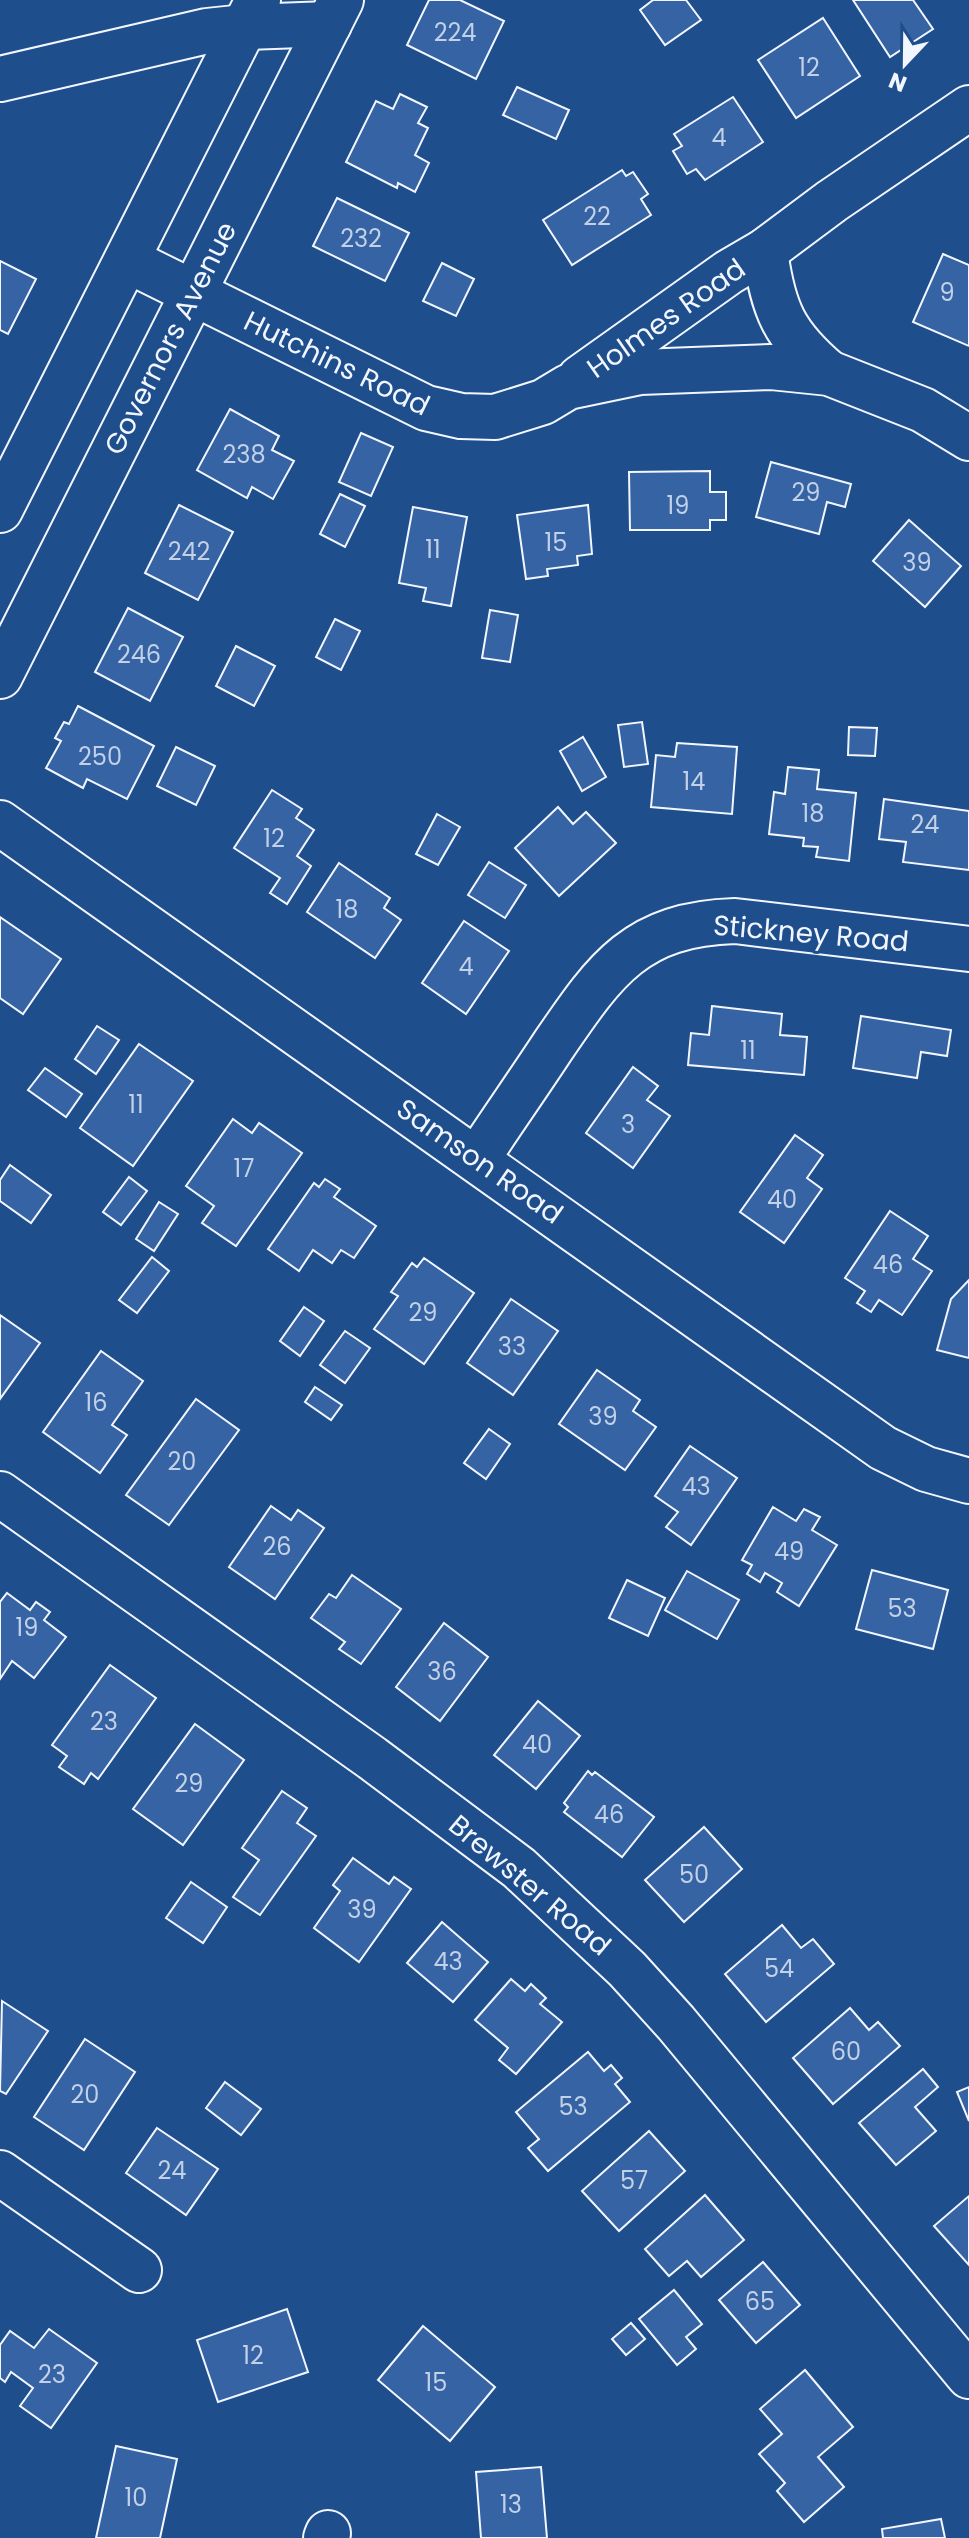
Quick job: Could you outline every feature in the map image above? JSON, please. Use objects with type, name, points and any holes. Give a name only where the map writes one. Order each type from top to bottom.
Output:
[{"type":"street","points":[[0,79],[207,31],[251,13],[335,12]]},
{"type":"street","name":"Governors Avenue","points":[[0,676],[335,12]]},
{"type":"street","points":[[0,510],[251,13]]},
{"type":"street","name":"Holmes Road","points":[[568,387],[729,272],[765,251],[832,201],[969,108]]},
{"type":"street","name":"Holmes Road","points":[[765,251],[772,295],[787,329],[804,351],[829,373]]},
{"type":"street","name":"Hutchins Road","points":[[127,260],[426,408],[447,414],[495,417],[543,402],[568,387],[640,372],[771,367],[829,373],[923,410],[969,438]]},
{"type":"street","name":"Samson Road","points":[[0,823],[883,1448],[926,1469],[969,1481]]},
{"type":"street","name":"Stickney Road","points":[[477,1159],[595,985],[620,959],[658,936],[683,927],[735,921],[969,949]]},
{"type":"street","name":"Brewster Road","points":[[0,1494],[372,1758],[519,1868],[572,1915],[676,2023],[969,2374]]},
{"type":"street","points":[[0,2173],[139,2270]]},
{"type":"building","points":[[429,0],[460,0],[504,21],[476,79],[407,45]]},
{"type":"building","points":[[653,0],[686,0],[701,20],[665,45],[640,10]]},
{"type":"building","points":[[853,0],[913,0],[933,29],[890,57]]},
{"type":"building","points":[[823,18],[860,76],[796,118],[758,60]]},
{"type":"building","points":[[517,87],[569,110],[556,139],[503,115]]},
{"type":"building","points":[[400,94],[427,107],[418,123],[428,128],[415,155],[429,163],[415,192],[398,183],[397,188],[346,162],[376,101],[393,109]]},
{"type":"building","points":[[733,97],[763,142],[705,180],[696,169],[687,174],[673,151],[682,146],[674,134]]},
{"type":"building","points":[[622,170],[626,176],[633,172],[648,194],[641,199],[651,215],[572,265],[543,220]]},
{"type":"building","points":[[337,198],[409,233],[385,281],[313,246]]},
{"type":"building","points":[[943,254],[969,265],[969,346],[913,322]]},
{"type":"building","points":[[0,261],[36,279],[8,334],[0,330]]},
{"type":"building","points":[[442,263],[474,279],[456,316],[423,301]]},
{"type":"building","points":[[230,409],[279,436],[272,450],[294,461],[273,499],[252,487],[247,498],[197,470]]},
{"type":"building","points":[[361,433],[393,447],[371,496],[339,482]]},
{"type":"building","points":[[771,462],[851,484],[845,507],[827,502],[819,534],[756,517]]},
{"type":"building","points":[[710,471],[710,492],[726,492],[726,520],[710,520],[710,530],[630,530],[629,472]]},
{"type":"building","points":[[340,494],[365,506],[345,547],[320,534]]},
{"type":"building","points":[[179,505],[233,532],[198,600],[145,573]]},
{"type":"building","points":[[588,505],[592,554],[577,556],[578,565],[547,569],[548,576],[526,579],[517,515]]},
{"type":"building","points":[[413,507],[467,517],[451,606],[423,601],[426,588],[399,583]]},
{"type":"building","points":[[909,520],[961,566],[925,607],[873,561]]},
{"type":"building","points":[[128,608],[183,637],[150,701],[95,672]]},
{"type":"building","points":[[490,610],[518,615],[510,662],[482,658]]},
{"type":"building","points":[[335,619],[360,631],[341,670],[316,657]]},
{"type":"building","points":[[236,646],[275,666],[254,706],[216,686]]},
{"type":"building","points":[[78,706],[154,746],[127,799],[87,779],[83,788],[46,768],[61,741],[55,738],[64,722],[69,724]]},
{"type":"building","points":[[642,722],[648,764],[624,767],[618,725]]},
{"type":"building","points":[[849,727],[877,728],[875,756],[848,755]]},
{"type":"building","points":[[583,737],[606,777],[582,791],[560,751]]},
{"type":"building","points":[[677,743],[737,747],[732,814],[651,807],[656,755],[675,757]]},
{"type":"building","points":[[176,747],[215,766],[196,805],[157,786]]},
{"type":"building","points":[[788,767],[819,770],[817,789],[856,793],[849,861],[816,857],[818,847],[803,846],[804,838],[769,834],[774,792],[785,794]]},
{"type":"building","points":[[272,790],[302,809],[296,818],[314,830],[297,856],[311,866],[287,904],[270,893],[280,878],[234,848]]},
{"type":"building","points":[[884,799],[969,811],[969,870],[903,862],[906,842],[879,839]]},
{"type":"building","points":[[558,807],[573,824],[586,812],[616,843],[559,896],[515,848]]},
{"type":"building","points":[[437,814],[460,827],[438,865],[416,854]]},
{"type":"building","points":[[489,862],[526,885],[505,918],[468,895]]},
{"type":"building","points":[[339,863],[390,898],[384,908],[401,920],[375,958],[307,912]]},
{"type":"building","points":[[0,917],[61,959],[23,1014],[0,998]]},
{"type":"building","points":[[464,921],[509,951],[466,1014],[422,983]]},
{"type":"building","points":[[712,1006],[782,1014],[780,1035],[807,1037],[804,1075],[688,1065],[691,1033],[709,1035]]},
{"type":"building","points":[[861,1016],[951,1030],[947,1056],[921,1052],[917,1078],[853,1068]]},
{"type":"building","points":[[97,1026],[119,1040],[96,1074],[75,1059]]},
{"type":"building","points":[[139,1044],[193,1081],[133,1166],[80,1128]]},
{"type":"building","points":[[633,1067],[658,1086],[647,1100],[670,1116],[633,1168],[586,1133]]},
{"type":"building","points":[[45,1068],[82,1094],[66,1117],[28,1090]]},
{"type":"building","points":[[233,1119],[252,1133],[259,1123],[302,1153],[236,1246],[202,1223],[214,1206],[186,1186]]},
{"type":"building","points":[[795,1135],[823,1155],[807,1178],[822,1189],[784,1243],[740,1212]]},
{"type":"building","points":[[10,1165],[51,1195],[31,1223],[0,1201],[0,1180]]},
{"type":"building","points":[[129,1177],[147,1191],[121,1225],[103,1212]]},
{"type":"building","points":[[325,1179],[340,1189],[334,1197],[376,1226],[354,1258],[341,1250],[332,1263],[313,1250],[299,1271],[268,1249],[314,1183],[319,1187]]},
{"type":"building","points":[[159,1202],[178,1214],[154,1251],[136,1239]]},
{"type":"building","points":[[890,1211],[928,1236],[913,1259],[932,1271],[902,1315],[879,1300],[871,1312],[857,1303],[865,1291],[845,1278]]},
{"type":"building","points":[[152,1257],[169,1271],[137,1313],[119,1300]]},
{"type":"building","points":[[424,1258],[474,1293],[424,1364],[374,1329],[398,1296],[391,1292],[412,1263],[417,1267]]},
{"type":"building","points":[[969,1280],[969,1358],[937,1350],[951,1299]]},
{"type":"building","points":[[511,1299],[558,1331],[513,1395],[467,1363]]},
{"type":"building","points":[[304,1307],[324,1321],[300,1356],[280,1341]]},
{"type":"building","points":[[0,1315],[40,1343],[0,1399]]},
{"type":"building","points":[[345,1331],[370,1348],[345,1383],[320,1365]]},
{"type":"building","points":[[101,1351],[143,1381],[112,1425],[127,1435],[100,1473],[43,1432]]},
{"type":"building","points":[[597,1370],[640,1400],[633,1411],[656,1427],[625,1470],[559,1424]]},
{"type":"building","points":[[315,1387],[342,1405],[331,1420],[305,1402]]},
{"type":"building","points":[[196,1399],[239,1430],[169,1525],[126,1495]]},
{"type":"building","points":[[489,1429],[510,1444],[486,1479],[464,1463]]},
{"type":"building","points":[[690,1446],[737,1478],[691,1545],[666,1527],[678,1512],[655,1496]]},
{"type":"building","points":[[271,1506],[291,1520],[298,1510],[324,1528],[275,1599],[229,1567]]},
{"type":"building","points":[[773,1507],[796,1521],[804,1509],[820,1517],[812,1530],[837,1545],[799,1606],[777,1592],[782,1583],[765,1573],[760,1582],[747,1574],[752,1565],[742,1560]]},
{"type":"building","points":[[872,1570],[948,1590],[933,1649],[856,1629]]},
{"type":"building","points":[[687,1571],[739,1600],[717,1639],[665,1610]]},
{"type":"building","points":[[352,1575],[401,1609],[361,1664],[339,1649],[345,1642],[311,1618],[329,1594],[336,1598]]},
{"type":"building","points":[[627,1580],[665,1598],[648,1636],[609,1618]]},
{"type":"building","points":[[7,1593],[30,1610],[36,1602],[50,1612],[44,1620],[66,1637],[34,1678],[12,1661],[0,1679],[0,1602]]},
{"type":"building","points":[[444,1623],[488,1657],[440,1721],[396,1687]]},
{"type":"building","points":[[110,1665],[156,1698],[98,1779],[91,1773],[84,1784],[59,1767],[67,1756],[52,1745]]},
{"type":"building","points":[[538,1701],[580,1736],[536,1789],[494,1755]]},
{"type":"building","points":[[195,1724],[244,1760],[183,1845],[133,1809]]},
{"type":"building","points":[[588,1771],[592,1775],[595,1772],[654,1817],[622,1857],[564,1812],[568,1807],[564,1803]]},
{"type":"building","points":[[282,1791],[307,1808],[297,1823],[316,1836],[260,1915],[233,1897],[259,1860],[242,1848]]},
{"type":"building","points":[[704,1827],[742,1869],[684,1922],[645,1880]]},
{"type":"building","points":[[353,1858],[389,1884],[394,1877],[411,1889],[359,1962],[314,1928],[340,1891],[333,1885]]},
{"type":"building","points":[[191,1882],[227,1907],[203,1943],[166,1918]]},
{"type":"building","points":[[442,1922],[488,1962],[453,2002],[407,1963]]},
{"type":"building","points":[[782,1925],[801,1948],[813,1939],[834,1964],[766,2022],[725,1974]]},
{"type":"building","points":[[511,1979],[525,1991],[531,1984],[546,1998],[540,2004],[562,2022],[516,2074],[499,2060],[508,2048],[475,2020]]},
{"type":"building","points":[[2,2001],[48,2031],[6,2094],[0,2091]]},
{"type":"building","points":[[850,2008],[869,2030],[878,2022],[900,2046],[833,2104],[793,2058]]},
{"type":"building","points":[[85,2039],[135,2072],[84,2150],[34,2117]]},
{"type":"building","points":[[588,2052],[604,2071],[611,2065],[622,2078],[615,2084],[630,2102],[548,2171],[528,2148],[539,2139],[516,2112]]},
{"type":"building","points":[[923,2069],[938,2087],[915,2107],[936,2131],[896,2165],[859,2123]]},
{"type":"building","points":[[225,2082],[261,2109],[241,2135],[206,2108]]},
{"type":"building","points":[[969,2087],[969,2121],[957,2092]]},
{"type":"building","points":[[157,2128],[218,2169],[186,2215],[126,2173]]},
{"type":"building","points":[[649,2131],[685,2171],[619,2231],[582,2191]]},
{"type":"building","points":[[705,2195],[744,2240],[701,2277],[687,2261],[669,2276],[645,2249]]},
{"type":"building","points":[[969,2196],[969,2265],[934,2226]]},
{"type":"building","points":[[763,2262],[800,2305],[756,2343],[719,2300]]},
{"type":"building","points":[[674,2290],[702,2324],[686,2337],[696,2349],[677,2365],[639,2319]]},
{"type":"building","points":[[287,2309],[308,2372],[218,2402],[197,2340]]},
{"type":"building","points":[[631,2323],[645,2339],[626,2355],[612,2339]]},
{"type":"building","points":[[423,2326],[495,2387],[450,2441],[378,2380]]},
{"type":"building","points":[[49,2329],[97,2363],[51,2428],[20,2406],[33,2388],[11,2372],[5,2382],[0,2378],[0,2345],[10,2331],[34,2348]]},
{"type":"building","points":[[805,2370],[853,2427],[818,2457],[844,2487],[804,2522],[777,2491],[785,2483],[759,2454],[782,2434],[760,2409]]},
{"type":"building","points":[[116,2446],[177,2459],[160,2538],[96,2538]]},
{"type":"building","points":[[541,2467],[547,2538],[481,2538],[476,2472]]},
{"type":"building","points":[[941,2519],[945,2538],[883,2538],[882,2529]]}]
